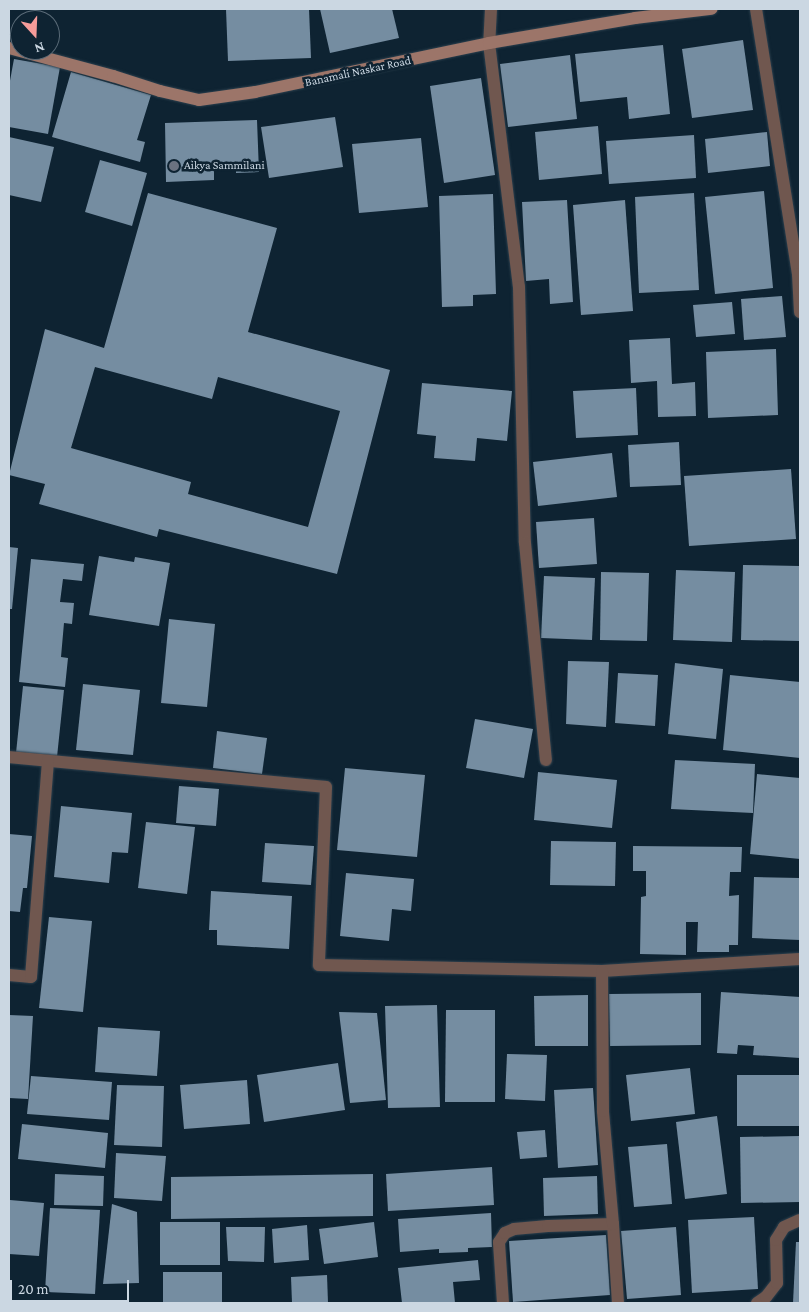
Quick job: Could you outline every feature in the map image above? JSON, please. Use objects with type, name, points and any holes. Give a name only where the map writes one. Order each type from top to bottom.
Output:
[{"type":"street","points":[[491,9],[489,43],[519,288],[525,543],[546,760]]},
{"type":"street","name":"Banamali Naskar Road","points":[[9,48],[113,76],[160,92],[199,100],[273,89],[489,43],[635,18],[711,9]]},
{"type":"street","points":[[756,9],[798,274],[800,312]]},
{"type":"street","points":[[9,757],[326,787],[319,965],[602,971],[800,958]]},
{"type":"street","points":[[9,976],[31,977],[48,761]]},
{"type":"street","points":[[602,971],[603,1111],[618,1303]]},
{"type":"street","points":[[757,1303],[766,1297],[777,1283],[776,1240],[784,1227],[800,1220]]},
{"type":"street","points":[[503,1303],[499,1242],[505,1234],[514,1229],[613,1224]]},
{"type":"building","points":[[226,9],[309,9],[311,58],[228,61]]},
{"type":"building","points":[[320,9],[392,9],[399,38],[330,53]]},
{"type":"building","points":[[743,40],[753,110],[692,118],[682,49]]},
{"type":"building","points":[[663,45],[670,114],[629,119],[627,97],[580,102],[575,54]]},
{"type":"building","points":[[570,55],[577,119],[508,127],[500,64]]},
{"type":"building","points":[[14,60],[60,67],[48,134],[9,127],[9,86]]},
{"type":"building","points":[[71,72],[151,95],[137,140],[145,142],[140,162],[52,137]]},
{"type":"building","points":[[481,78],[495,175],[444,183],[430,86]]},
{"type":"building","points":[[335,117],[343,167],[269,178],[261,127]]},
{"type":"building","points":[[257,120],[259,172],[236,173],[236,168],[214,169],[214,180],[166,182],[165,123]]},
{"type":"building","points":[[598,126],[602,174],[539,180],[535,132]]},
{"type":"building","points":[[767,132],[770,166],[708,173],[705,139]]},
{"type":"building","points":[[694,135],[696,178],[609,184],[606,141]]},
{"type":"building","points":[[9,137],[54,147],[41,202],[9,195]]},
{"type":"building","points":[[421,138],[428,207],[359,213],[352,144]]},
{"type":"building","points":[[100,160],[147,173],[132,226],[85,212]]},
{"type":"building","points":[[764,191],[773,288],[715,294],[705,197]]},
{"type":"building","points":[[148,193],[277,228],[248,332],[390,370],[337,574],[159,529],[157,537],[39,504],[45,484],[9,475],[45,329],[104,348]],"holes":[[[95,367],[212,399],[218,377],[340,411],[308,527],[188,494],[191,482],[71,448]]]},
{"type":"building","points":[[694,193],[699,290],[639,293],[635,197]]},
{"type":"building","points":[[493,194],[496,294],[473,295],[473,306],[442,307],[439,196]]},
{"type":"building","points":[[567,200],[573,302],[550,304],[549,279],[526,281],[522,202]]},
{"type":"building","points":[[625,200],[633,311],[581,315],[573,205]]},
{"type":"building","points":[[782,296],[786,337],[744,340],[741,299]]},
{"type":"building","points":[[732,302],[735,334],[696,337],[693,305]]},
{"type":"building","points":[[670,338],[672,384],[695,382],[696,416],[658,417],[657,381],[631,383],[629,340]]},
{"type":"building","points":[[776,349],[778,415],[708,418],[706,352]]},
{"type":"building","points":[[422,383],[512,391],[507,441],[477,438],[475,461],[434,458],[436,436],[417,434]]},
{"type":"building","points":[[636,388],[638,435],[576,438],[573,391]]},
{"type":"building","points":[[679,442],[681,485],[630,487],[628,445]]},
{"type":"building","points":[[612,453],[617,497],[538,506],[533,462]]},
{"type":"building","points":[[791,469],[796,539],[689,546],[684,476]]},
{"type":"building","points":[[594,518],[597,564],[539,568],[536,522]]},
{"type":"building","points":[[9,547],[18,548],[12,609],[9,609]]},
{"type":"building","points":[[99,556],[134,562],[135,557],[170,563],[159,626],[89,615]]},
{"type":"building","points":[[31,559],[84,564],[82,581],[63,579],[60,602],[74,603],[72,624],[64,623],[61,657],[68,658],[65,687],[19,682]]},
{"type":"building","points":[[743,565],[800,566],[800,641],[741,640]]},
{"type":"building","points":[[676,570],[735,572],[732,642],[673,640]]},
{"type":"building","points":[[601,572],[649,573],[647,641],[600,640]]},
{"type":"building","points":[[544,576],[595,578],[592,640],[541,638]]},
{"type":"building","points":[[169,619],[215,624],[207,707],[161,703]]},
{"type":"building","points":[[568,661],[609,662],[606,727],[566,724]]},
{"type":"building","points":[[675,663],[723,669],[716,739],[668,734]]},
{"type":"building","points":[[618,673],[658,675],[655,726],[615,723]]},
{"type":"building","points":[[730,675],[800,682],[800,758],[723,750]]},
{"type":"building","points":[[83,684],[140,690],[133,755],[76,750]]},
{"type":"building","points":[[23,686],[64,690],[57,757],[16,753]]},
{"type":"building","points":[[475,719],[533,729],[524,778],[466,768]]},
{"type":"building","points":[[217,731],[267,738],[262,774],[213,768]]},
{"type":"building","points":[[675,760],[755,764],[753,813],[671,809]]},
{"type":"building","points":[[345,768],[425,775],[417,857],[337,850]]},
{"type":"building","points":[[538,772],[617,780],[612,828],[534,820]]},
{"type":"building","points":[[757,774],[800,778],[800,859],[750,854]]},
{"type":"building","points":[[179,786],[219,789],[216,826],[176,823]]},
{"type":"building","points":[[61,806],[132,813],[128,853],[112,852],[109,883],[54,877]]},
{"type":"building","points":[[146,822],[195,827],[187,894],[138,888]]},
{"type":"building","points":[[9,834],[32,836],[27,888],[23,888],[20,912],[9,911]]},
{"type":"building","points":[[551,841],[616,842],[615,886],[550,885]]},
{"type":"building","points":[[265,843],[314,846],[311,885],[262,882]]},
{"type":"building","points":[[633,846],[742,847],[741,872],[730,872],[729,896],[739,895],[738,945],[729,945],[729,952],[697,952],[698,922],[686,922],[686,955],[640,954],[641,897],[646,896],[646,871],[633,871]]},
{"type":"building","points":[[346,873],[414,879],[411,911],[392,909],[389,941],[340,936]]},
{"type":"building","points":[[754,877],[800,878],[800,940],[752,938]]},
{"type":"building","points":[[211,891],[292,896],[289,949],[217,945],[217,930],[209,930]]},
{"type":"building","points":[[49,917],[92,921],[83,1012],[39,1008]]},
{"type":"building","points":[[721,992],[800,997],[800,1058],[753,1055],[754,1046],[738,1045],[737,1054],[717,1053]]},
{"type":"building","points":[[701,993],[701,1045],[610,1046],[609,994]]},
{"type":"building","points":[[588,995],[588,1046],[535,1046],[534,996]]},
{"type":"building","points":[[437,1005],[440,1107],[388,1108],[385,1006]]},
{"type":"building","points":[[446,1010],[495,1010],[495,1102],[445,1102]]},
{"type":"building","points":[[339,1012],[377,1013],[386,1100],[350,1103]]},
{"type":"building","points":[[9,1015],[33,1016],[28,1099],[9,1098]]},
{"type":"building","points":[[98,1027],[160,1031],[157,1076],[95,1072]]},
{"type":"building","points":[[507,1054],[547,1055],[545,1101],[505,1099]]},
{"type":"building","points":[[338,1063],[345,1110],[264,1122],[257,1075]]},
{"type":"building","points":[[690,1068],[695,1114],[631,1121],[626,1075]]},
{"type":"building","points":[[737,1075],[800,1075],[800,1126],[737,1126]]},
{"type":"building","points":[[31,1076],[112,1082],[109,1120],[27,1114]]},
{"type":"building","points":[[247,1080],[250,1124],[184,1129],[180,1085]]},
{"type":"building","points":[[117,1085],[164,1086],[162,1147],[114,1145]]},
{"type":"building","points":[[593,1088],[598,1165],[558,1168],[554,1090]]},
{"type":"building","points":[[717,1116],[727,1194],[685,1199],[676,1122]]},
{"type":"building","points":[[22,1124],[108,1133],[105,1168],[18,1159]]},
{"type":"building","points":[[545,1130],[547,1157],[520,1159],[517,1132]]},
{"type":"building","points":[[800,1136],[800,1202],[741,1203],[740,1137]]},
{"type":"building","points":[[667,1144],[672,1204],[634,1207],[628,1147]]},
{"type":"building","points":[[116,1153],[166,1156],[162,1201],[114,1198]]},
{"type":"building","points":[[492,1167],[494,1205],[388,1211],[386,1174]]},
{"type":"building","points":[[55,1174],[104,1176],[103,1206],[54,1205]]},
{"type":"building","points":[[373,1174],[373,1216],[171,1219],[171,1177]]},
{"type":"building","points":[[597,1176],[598,1214],[544,1216],[543,1178]]},
{"type":"building","points":[[10,1200],[44,1203],[39,1256],[9,1254]]},
{"type":"building","points":[[112,1204],[137,1212],[139,1283],[103,1284]]},
{"type":"building","points":[[50,1208],[100,1210],[95,1294],[45,1292]]},
{"type":"building","points":[[491,1213],[492,1247],[468,1248],[468,1252],[439,1253],[439,1249],[400,1252],[398,1219]]},
{"type":"building","points":[[754,1217],[758,1289],[692,1293],[688,1220]]},
{"type":"building","points":[[160,1222],[220,1222],[220,1265],[160,1265]]},
{"type":"building","points":[[374,1222],[378,1257],[324,1264],[319,1229]]},
{"type":"building","points":[[307,1225],[309,1260],[274,1263],[272,1229]]},
{"type":"building","points":[[226,1227],[265,1227],[264,1262],[228,1261]]},
{"type":"building","points":[[676,1227],[681,1295],[627,1299],[621,1231]]},
{"type":"building","points":[[606,1235],[610,1295],[513,1302],[509,1241]]},
{"type":"building","points":[[796,1242],[800,1242],[800,1303],[793,1303]]},
{"type":"building","points":[[478,1260],[480,1280],[453,1282],[455,1303],[402,1303],[398,1268]]},
{"type":"building","points":[[163,1272],[222,1272],[222,1303],[163,1303]]},
{"type":"building","points":[[327,1275],[328,1303],[292,1303],[291,1277]]},
{"type":"place","name":"Aikya Sammilani","points":[[174,166]]}]
